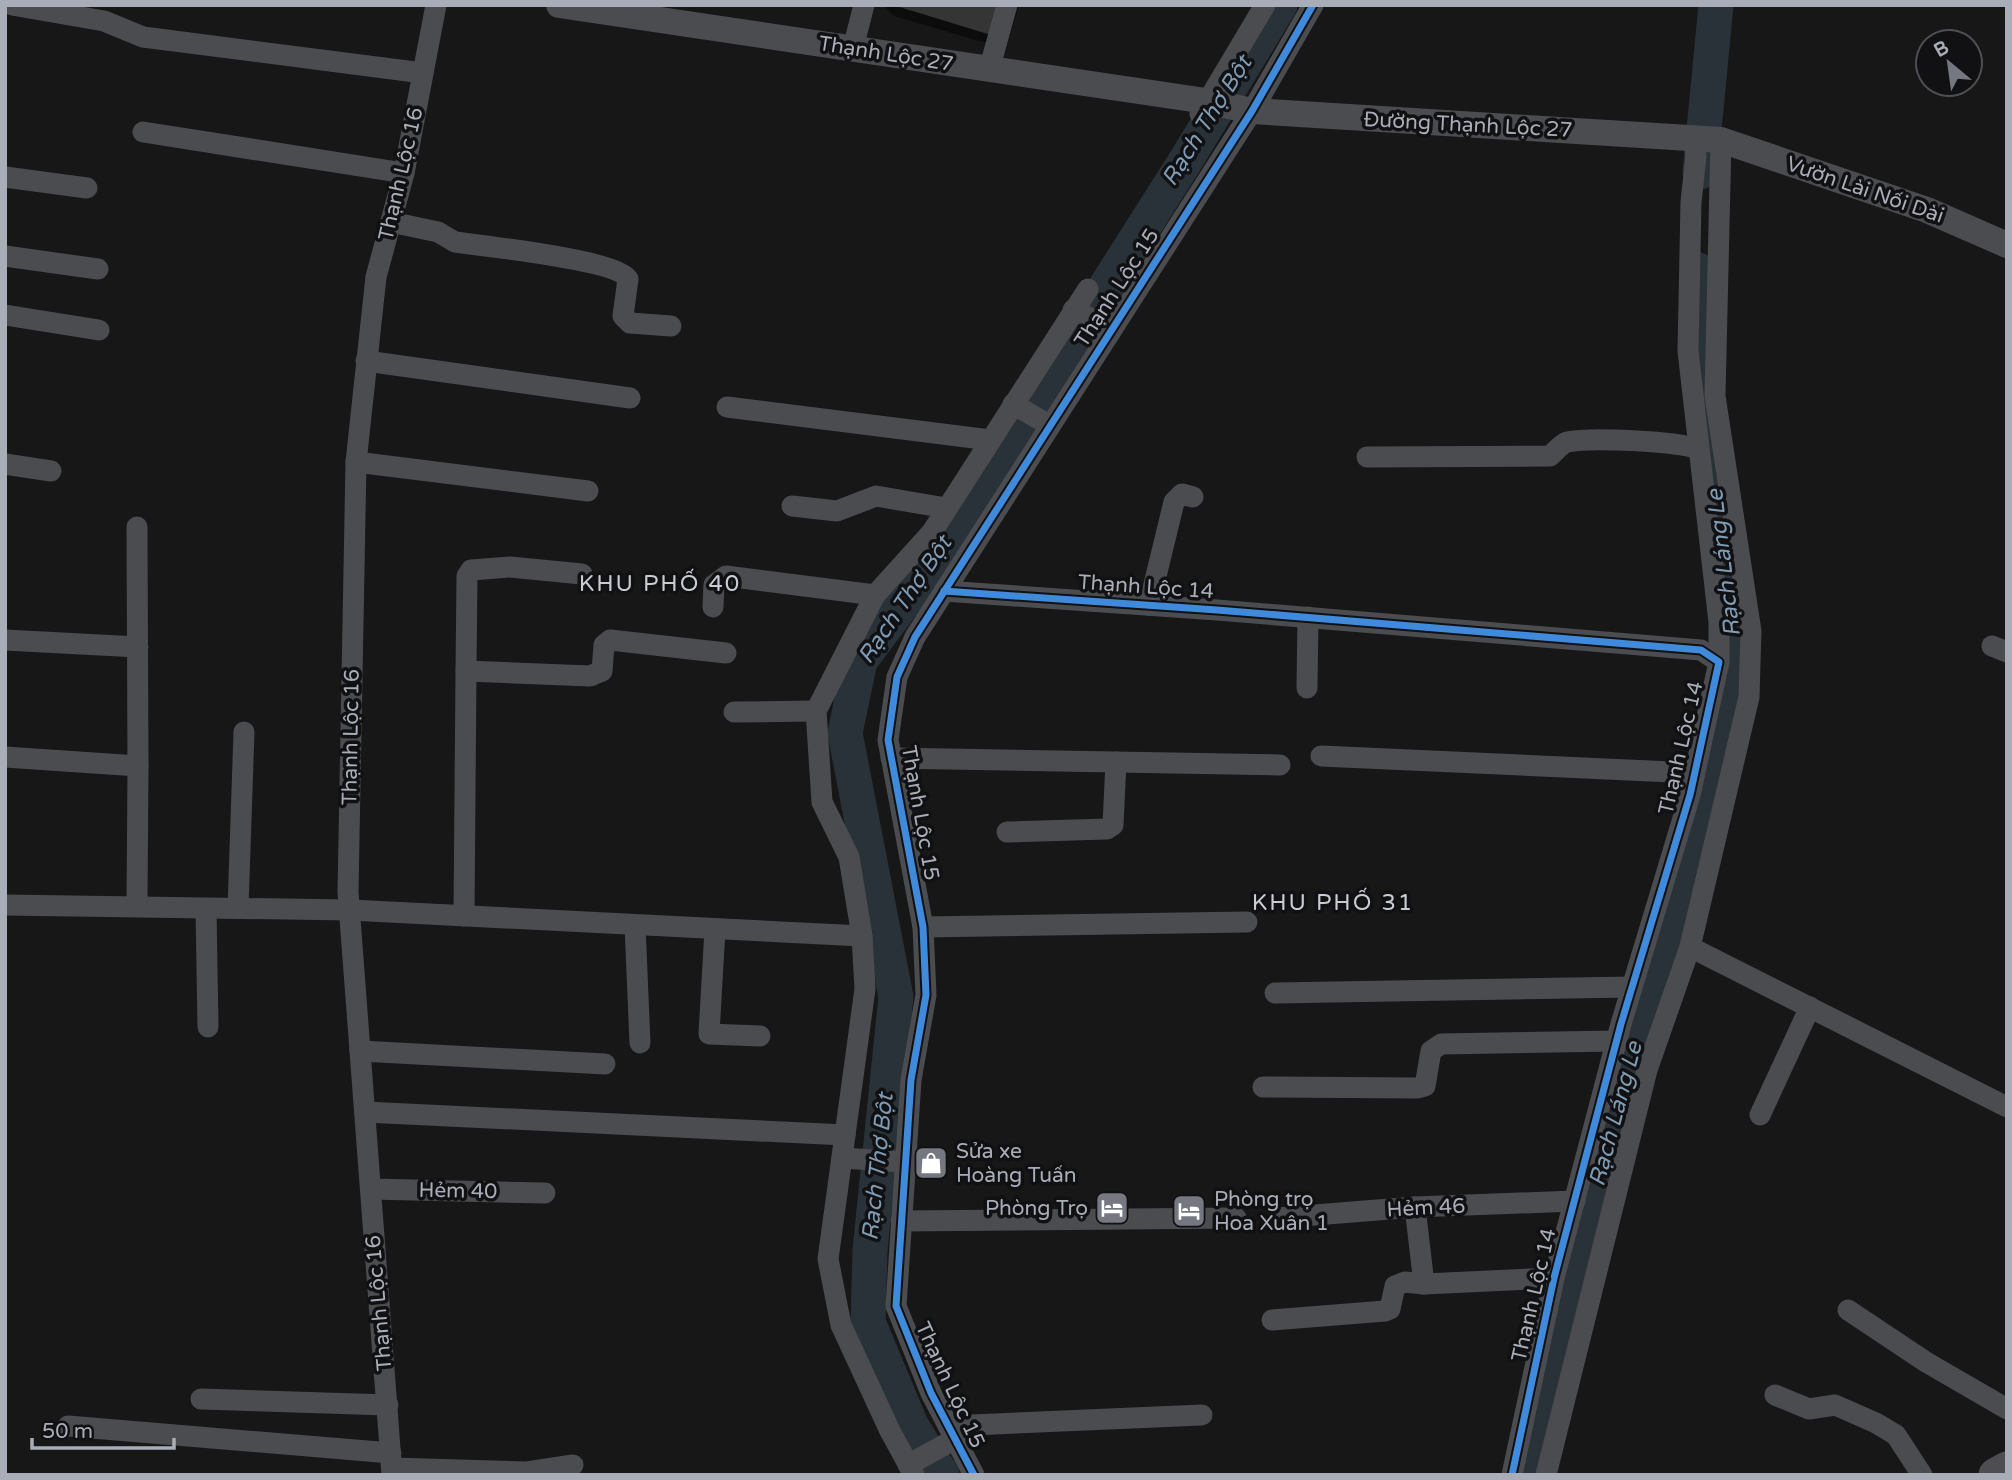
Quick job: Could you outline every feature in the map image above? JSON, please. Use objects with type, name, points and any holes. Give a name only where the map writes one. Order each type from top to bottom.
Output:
[{"type":"highway","points":[[1996,1475],[2007,1469]]},
{"type":"street","points":[[12,5],[104,21],[155,39],[423,73]]},
{"type":"street","name":"Thạnh Lộc 16","points":[[392,1465],[349,910],[356,462],[376,277],[404,173],[436,5]]},
{"type":"street","name":"Thạnh Lộc 27","points":[[559,5],[685,15],[853,48],[1222,107]]},
{"type":"street","points":[[853,48],[864,5]]},
{"type":"street","points":[[989,70],[1007,5]]},
{"type":"street","name":"Thạnh Lộc 15","points":[[974,1475],[951,1432],[895,1306],[911,1080],[926,995],[923,928],[888,740],[897,677],[915,637],[1111,328],[1222,107],[1265,5]]},
{"type":"street","name":"Thạnh Lộc 15","points":[[1222,107],[1313,5]]},
{"type":"street","name":"Đường Thạnh Lộc 27","points":[[1222,107],[1704,138]]},
{"type":"street","points":[[143,132],[404,173]]},
{"type":"street","points":[[1546,1475],[1647,1070],[1690,947],[1749,698],[1751,631],[1714,396],[1704,138]]},
{"type":"street","name":"Vườn Lài Nối Dài","points":[[1704,138],[1927,210],[2007,245]]},
{"type":"street","name":"Thạnh Lộc 14","points":[[1512,1475],[1554,1278],[1616,1041],[1690,795],[1719,662],[1719,622],[1688,351],[1691,202],[1696,156],[1704,138]]},
{"type":"street","points":[[5,177],[87,188]]},
{"type":"street","points":[[391,222],[438,232],[455,242],[581,261],[615,270],[628,279],[623,316],[630,323],[671,326]]},
{"type":"street","points":[[5,257],[98,269]]},
{"type":"street","name":"Thạnh Lộc 15","points":[[816,711],[875,595],[932,532],[1088,289]]},
{"type":"street","points":[[1073,310],[1111,328]]},
{"type":"street","points":[[5,315],[99,330]]},
{"type":"street","points":[[366,361],[630,398]]},
{"type":"street","points":[[1013,404],[1049,425]]},
{"type":"street","points":[[727,407],[990,440]]},
{"type":"street","points":[[1367,457],[1550,456],[1566,442],[1657,441],[1683,443],[1698,449]]},
{"type":"street","points":[[356,462],[588,491]]},
{"type":"street","points":[[5,464],[51,471]]},
{"type":"street","points":[[1149,605],[1174,502],[1182,494],[1193,497]]},
{"type":"street","points":[[792,506],[837,512],[876,496],[946,508]]},
{"type":"street","points":[[137,527],[137,906]]},
{"type":"street","points":[[464,916],[467,576],[471,570],[510,567],[582,574]]},
{"type":"street","points":[[713,607],[715,585],[726,576],[875,595]]},
{"type":"street","name":"Thạnh Lộc 14","points":[[944,591],[1308,617],[1701,650],[1719,662]]},
{"type":"street","points":[[1307,688],[1308,617]]},
{"type":"street","points":[[5,640],[138,647]]},
{"type":"street","points":[[466,671],[590,676],[602,671],[604,645],[610,640],[726,653]]},
{"type":"street","points":[[734,712],[816,711],[822,802],[849,857],[862,936],[864,989],[828,1259],[841,1325],[911,1470],[951,1432],[1202,1415]]},
{"type":"street","points":[[237,908],[244,732]]},
{"type":"street","points":[[1321,756],[1695,773]]},
{"type":"street","points":[[5,757],[138,765]]},
{"type":"street","points":[[891,758],[1280,765]]},
{"type":"street","points":[[1007,832],[1107,829],[1113,825],[1116,762]]},
{"type":"street","points":[[1690,795],[1724,806]]},
{"type":"street","points":[[5,905],[349,910],[862,936]]},
{"type":"street","points":[[206,909],[208,1027]]},
{"type":"street","points":[[923,928],[1247,922]]},
{"type":"street","points":[[635,925],[640,1043]]},
{"type":"street","points":[[715,929],[709,1034],[760,1036]]},
{"type":"street","points":[[1690,947],[2007,1107]]},
{"type":"street","points":[[1275,993],[1632,987]]},
{"type":"street","points":[[1760,1115],[1810,1007]]},
{"type":"street","points":[[1263,1087],[1418,1088],[1425,1086],[1431,1051],[1441,1044],[1616,1041]]},
{"type":"street","points":[[360,1051],[605,1064]]},
{"type":"street","points":[[365,1112],[845,1135]]},
{"type":"street","points":[[842,1158],[904,1162]]},
{"type":"street","name":"Hẻm 40","points":[[371,1189],[545,1193]]},
{"type":"street","name":"Hẻm 46","points":[[1277,1218],[1415,1207],[1575,1201]]},
{"type":"street","points":[[1415,1207],[1424,1284]]},
{"type":"street","points":[[901,1221],[1236,1218]]},
{"type":"street","points":[[1272,1320],[1385,1311],[1390,1308],[1395,1286],[1405,1282],[1424,1284],[1554,1278]]},
{"type":"street","points":[[1848,1310],[1926,1362],[2007,1409]]},
{"type":"street","points":[[1775,1395],[1809,1409],[1835,1405],[1876,1423],[1896,1435],[1922,1475]]},
{"type":"street","points":[[201,1399],[388,1405]]},
{"type":"street","points":[[68,1426],[392,1465],[527,1472],[573,1465]]},
{"type":"building","points":[[893,5],[1000,5],[991,35]]},
{"type":"waterway","name":"Rạch Thợ Bột","points":[[942,1475],[911,1425],[868,1322],[870,1250],[896,997],[845,733],[860,661],[914,589],[1186,160],[1280,5]]},
{"type":"waterway","name":"Rạch Láng Le","points":[[1700,172],[1716,5]]},
{"type":"waterway","name":"Rạch Láng Le","points":[[1528,1475],[1574,1268],[1733,686],[1735,613],[1701,392],[1698,270]]},
{"type":"cycle path","points":[[974,1475],[931,1393],[896,1306],[911,1080],[926,995],[923,927],[888,740],[897,677],[915,637],[1252,111],[1313,5]]},
{"type":"cycle path","points":[[944,591],[1217,610],[1701,650],[1719,662],[1690,795],[1621,1024],[1554,1278],[1512,1475]]},
{"type":"place","name":"Sửa xe Hoàng Tuấn","points":[[931,1163]]},
{"type":"place","name":"Phòng Trọ","points":[[1112,1208]]},
{"type":"place","name":"Phòng trọ Hoa Xuân 1","points":[[1189,1211]]},
{"type":"district","name":"KHU PHỐ 40","points":[[660,584]]},
{"type":"district","name":"KHU PHỐ 31","points":[[1333,903]]}]
